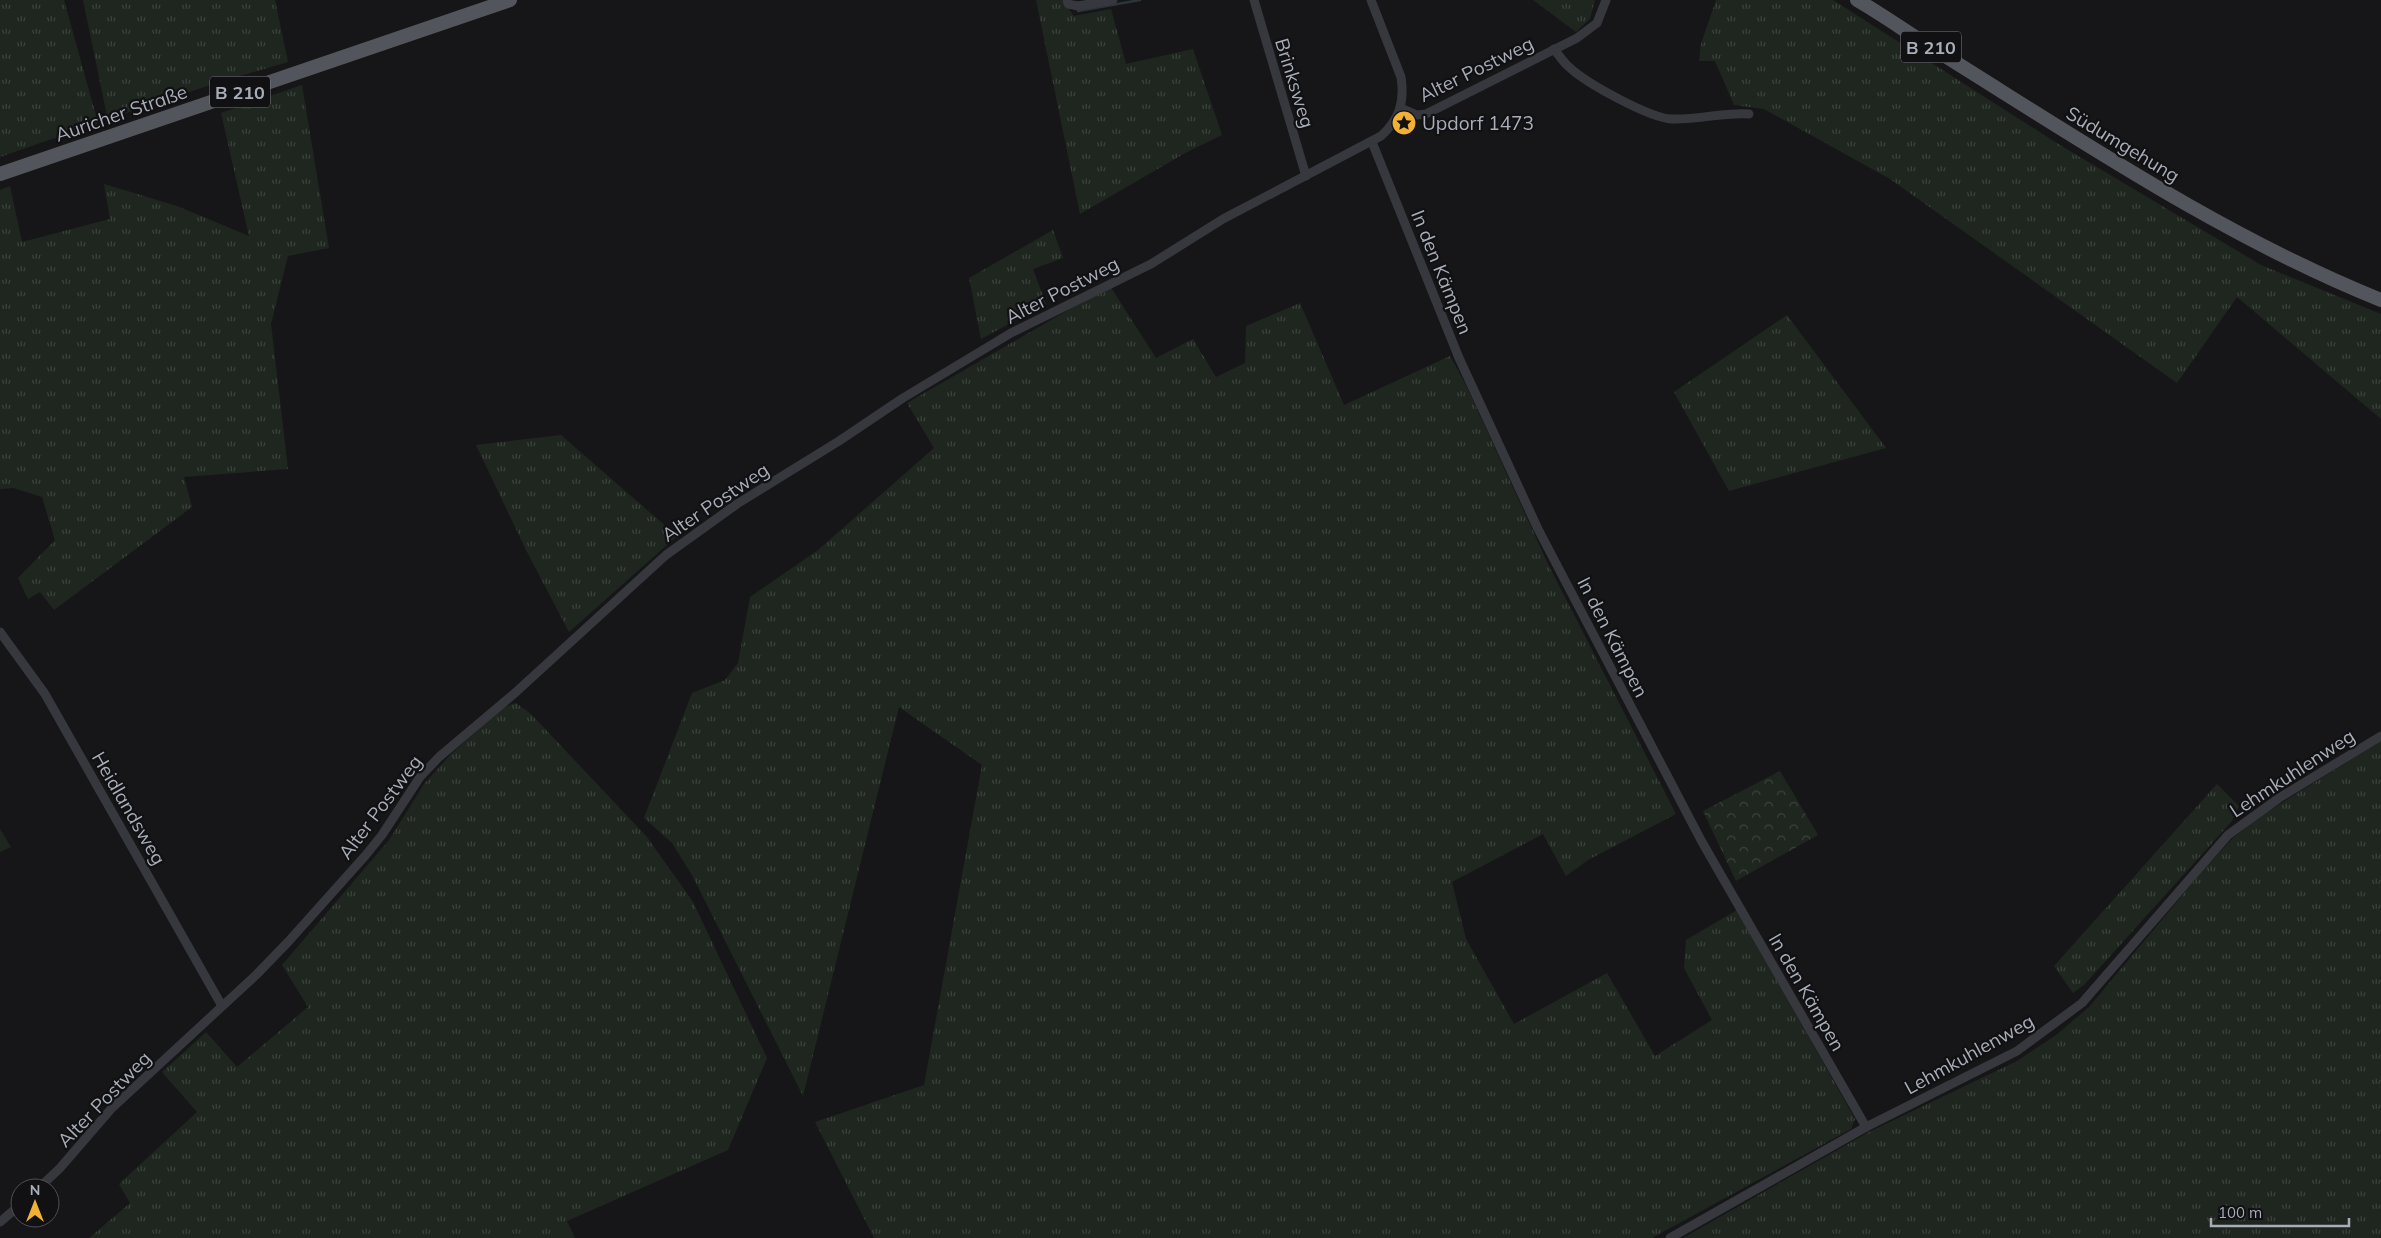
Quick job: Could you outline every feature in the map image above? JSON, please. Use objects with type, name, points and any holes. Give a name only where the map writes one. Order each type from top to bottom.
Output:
[{"type":"main road","name":"Auricher Straße","points":[[0,174],[510,0]]},
{"type":"main road","name":"Südumgehung","points":[[1857,0],[2166,192],[2279,253],[2381,300]]},
{"type":"street","points":[[1067,0],[1068,4],[1078,6],[1113,0]]},
{"type":"street","name":"Brinksweg","points":[[1254,0],[1306,176]]},
{"type":"street","points":[[1372,0],[1403,89],[1401,108]]},
{"type":"street","name":"Alter Postweg","points":[[50,1178],[111,1109],[288,942],[365,856],[382,835],[420,777],[439,757],[516,692],[666,555],[737,504],[839,441],[903,398],[1011,333],[1151,264],[1223,219],[1372,142],[1387,130],[1401,108],[1417,115],[1426,114],[1590,30],[1597,23],[1606,0]]},
{"type":"street","name":"Alter Postweg","points":[[1554,49],[1569,67],[1587,80],[1620,99],[1656,115],[1669,119],[1683,119],[1734,113],[1749,114]]},
{"type":"street","name":"In den Kämpen","points":[[1372,142],[1460,358],[1538,529],[1702,842],[1866,1127]]},
{"type":"street","name":"Heidlandsweg","points":[[0,632],[45,694],[222,1006]]},
{"type":"street","name":"Lehmkuhlenweg","points":[[1670,1238],[1866,1127],[2010,1055],[2053,1026],[2082,1003],[2228,835],[2279,798],[2381,736]]},
{"type":"street","points":[[0,1222],[10,1214]]},
{"type":"green space","points":[[0,0],[64,0],[98,123],[0,157]]},
{"type":"green space","points":[[83,0],[275,0],[288,62],[216,83],[111,118],[107,116]]},
{"type":"green space","points":[[1036,0],[1062,0],[1074,16],[1111,9],[1126,64],[1193,49],[1222,135],[1187,152],[1080,214]]},
{"type":"green space","points":[[1533,0],[1595,0],[1590,19],[1576,32]]},
{"type":"green space","points":[[1716,0],[1833,0],[2060,145],[2261,265],[2381,314],[2381,419],[2237,297],[2177,383],[1890,179],[1764,109],[1734,105],[1715,61],[1699,61],[1701,44]]},
{"type":"green space","points":[[302,85],[329,248],[288,256],[271,324],[288,469],[184,477],[192,507],[54,610],[40,592],[28,599],[18,578],[55,540],[42,497],[13,488],[0,489],[0,190],[10,186],[22,242],[110,219],[104,184],[177,206],[249,236],[221,113]]},
{"type":"green space","points":[[1053,230],[1063,258],[1033,269],[1046,304],[981,339],[969,278]]},
{"type":"green space","points":[[1110,286],[1156,358],[1193,339],[1216,377],[1245,363],[1246,326],[1300,303],[1344,405],[1450,356],[1467,387],[1548,564],[1676,814],[1588,860],[1566,876],[1543,834],[1452,882],[1466,939],[1514,1024],[1607,973],[1655,1056],[1712,1020],[1684,968],[1686,940],[1737,910],[1855,1119],[1851,1129],[1652,1238],[874,1238],[815,1122],[924,1085],[982,765],[899,707],[803,1096],[692,875],[672,843],[644,818],[692,693],[725,680],[738,663],[750,597],[818,550],[934,448],[907,403]]},
{"type":"green space","points":[[1787,315],[1886,448],[1729,491],[1674,392]]},
{"type":"green space","points":[[561,435],[677,536],[569,632],[526,550],[476,445]]},
{"type":"green space","points":[[516,703],[531,714],[647,837],[693,902],[767,1058],[728,1150],[567,1221],[575,1238],[89,1238],[130,1203],[119,1184],[197,1112],[162,1072],[206,1032],[237,1067],[308,1007],[282,965],[389,840],[424,784],[451,754],[504,707]]},
{"type":"green space","points":[[2381,741],[2381,1238],[1683,1238],[1869,1132],[2017,1061],[2056,1035],[2089,1007],[2206,867],[2232,839],[2259,817]]},
{"type":"green space","points":[[1780,771],[1818,835],[1736,881],[1703,811]]},
{"type":"green space","points":[[2217,784],[2239,806],[2232,821],[2084,985],[2073,993],[2054,966]]},
{"type":"green space","points":[[0,829],[11,847],[0,852]]},
{"type":"waterway","points":[[1078,11],[1140,0]]},
{"type":"place","name":"Updorf 1473","points":[[1404,123]]}]
